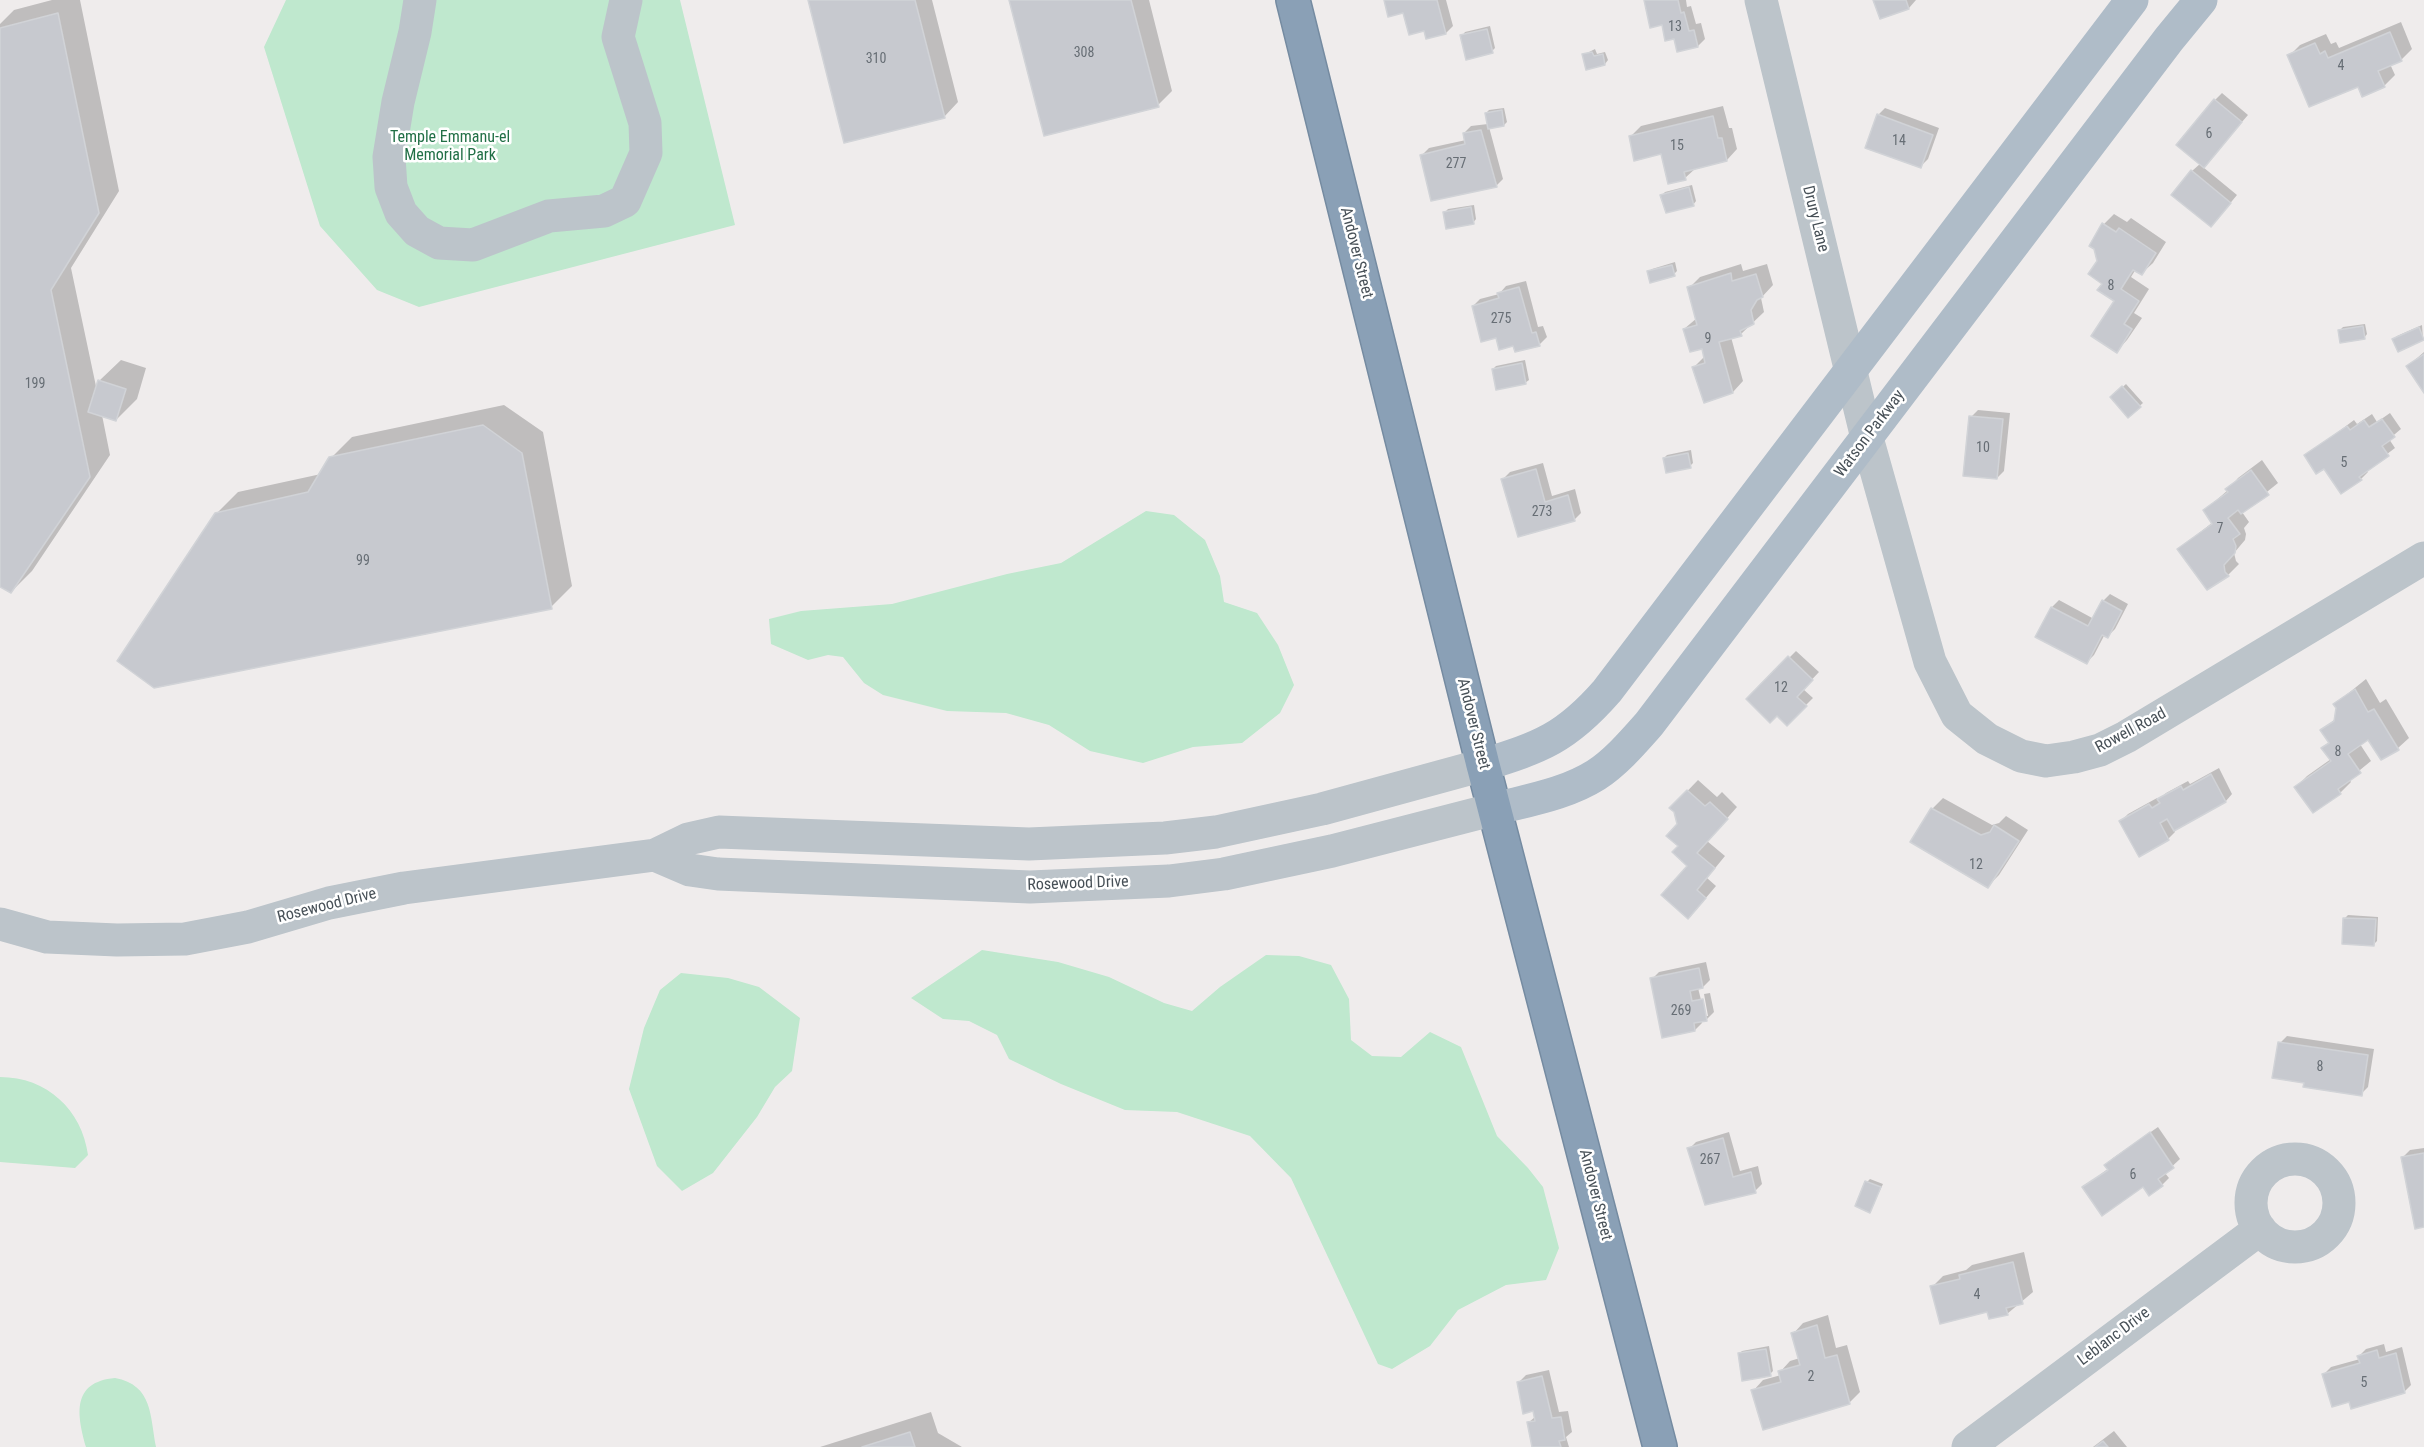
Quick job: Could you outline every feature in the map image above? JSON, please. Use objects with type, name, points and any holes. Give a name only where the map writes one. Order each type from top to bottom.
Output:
[{"type":"highway","name":"Andover Street","points":[[1293,0],[1483,765],[1660,1447]]},
{"type":"main road","points":[[1483,765],[1536,748],[1566,731],[1590,711],[2132,0]]},
{"type":"main road","name":"Watson Parkway","points":[[1495,809],[1565,790],[1596,775],[1627,748],[1649,724],[2161,48],[2201,0]]},
{"type":"street","points":[[420,0],[415,32],[398,102],[389,157],[391,187],[401,213],[417,231],[438,243],[473,245],[549,216],[604,211],[625,201],[646,153],[645,123],[618,37],[626,0]]},
{"type":"street","name":"Drury Lane","points":[[1761,0],[1852,367],[1867,438]]},
{"type":"street","name":"Rowell Road","points":[[1867,438],[1930,662],[1957,715],[1987,739],[2021,756],[2046,761],[2074,757],[2109,746],[2424,558]]},
{"type":"street","name":"Rosewood Drive","points":[[0,924],[48,937],[117,940],[185,939],[248,927],[328,903],[404,888],[656,855],[687,839],[719,832],[1029,844],[1165,838],[1216,832],[1322,809],[1483,765]]},
{"type":"street","name":"Rosewood Drive","points":[[656,855],[690,870],[730,875],[1029,887],[1168,881],[1224,874],[1332,851],[1495,809]]},
{"type":"street","name":"Leblanc Drive","points":[[1968,1447],[2260,1228]]},
{"type":"green space","name":"Temple Emmanu-el Memorial Park","points":[[286,0],[680,0],[735,225],[419,307],[377,290],[320,226],[264,47]]},
{"type":"green space","points":[[1146,511],[1174,515],[1205,540],[1220,576],[1224,602],[1257,613],[1278,645],[1294,685],[1280,713],[1242,743],[1193,747],[1143,763],[1090,751],[1049,725],[1006,713],[947,711],[883,695],[864,683],[843,657],[828,655],[808,660],[771,644],[769,619],[801,611],[892,604],[1007,574],[1061,563]]},
{"type":"green space","points":[[982,950],[1058,962],[1109,977],[1164,1003],[1192,1011],[1220,987],[1266,955],[1299,956],[1331,965],[1349,999],[1351,1040],[1372,1056],[1401,1057],[1430,1032],[1461,1047],[1497,1136],[1543,1187],[1559,1248],[1546,1280],[1506,1285],[1458,1310],[1430,1346],[1392,1369],[1378,1364],[1291,1178],[1250,1136],[1177,1112],[1125,1110],[1061,1084],[1009,1059],[997,1035],[969,1021],[943,1019],[911,998]]},
{"type":"green space","points":[[681,973],[728,978],[759,987],[800,1018],[792,1071],[775,1087],[757,1117],[713,1173],[682,1191],[657,1166],[629,1089],[644,1028],[660,990]]},
{"type":"green space","points":[[0,1077],[33,1083],[59,1099],[70,1111],[78,1124],[88,1155],[75,1168],[0,1162]]},
{"type":"green space","points":[[115,1378],[137,1387],[143,1395],[148,1404],[156,1447],[86,1447],[80,1412],[84,1393],[101,1381]]},
{"type":"building","points":[[808,0],[915,0],[945,118],[844,143]]},
{"type":"building","points":[[1009,0],[1131,0],[1159,107],[1044,136]]},
{"type":"building","points":[[1384,0],[1437,0],[1446,34],[1426,39],[1424,31],[1409,35],[1403,13],[1388,17]]},
{"type":"building","points":[[1644,0],[1678,0],[1689,31],[1694,30],[1698,47],[1677,52],[1674,39],[1665,41],[1662,25],[1650,28]]},
{"type":"building","points":[[1873,0],[1906,0],[1909,9],[1880,19]]},
{"type":"building","points":[[58,13],[99,213],[51,290],[90,477],[11,593],[0,587],[0,28]]},
{"type":"building","points":[[1487,29],[1493,53],[1466,60],[1460,35]]},
{"type":"building","points":[[2390,32],[2402,61],[2378,71],[2385,87],[2362,97],[2358,87],[2309,107],[2287,55],[2315,43],[2320,54],[2325,51],[2328,58]]},
{"type":"building","points":[[1592,52],[1594,56],[1603,54],[1605,65],[1586,70],[1582,54]]},
{"type":"building","points":[[2214,99],[2242,122],[2204,168],[2176,145]]},
{"type":"building","points":[[1502,110],[1504,126],[1488,129],[1485,113]]},
{"type":"building","points":[[1877,114],[1933,135],[1921,168],[1865,148]]},
{"type":"building","points":[[1713,116],[1718,138],[1722,138],[1727,161],[1684,172],[1686,180],[1668,184],[1661,154],[1634,161],[1629,136]]},
{"type":"building","points":[[1481,130],[1497,187],[1431,201],[1420,155],[1465,144],[1463,133]]},
{"type":"building","points":[[2191,170],[2231,203],[2211,227],[2171,195]]},
{"type":"building","points":[[1689,187],[1694,206],[1666,213],[1660,195]]},
{"type":"building","points":[[1471,207],[1474,224],[1446,229],[1443,212]]},
{"type":"building","points":[[2102,223],[2116,232],[2119,228],[2156,253],[2142,275],[2133,270],[2121,289],[2139,301],[2124,324],[2132,329],[2117,353],[2091,336],[2114,301],[2097,290],[2102,284],[2088,274],[2097,261],[2094,249],[2089,246]]},
{"type":"building","points":[[1672,265],[1675,276],[1650,283],[1647,271]]},
{"type":"building","points":[[1731,273],[1732,281],[1756,274],[1763,297],[1757,300],[1751,310],[1754,324],[1740,331],[1742,336],[1719,342],[1733,393],[1704,403],[1692,367],[1705,363],[1702,349],[1690,352],[1683,329],[1697,325],[1687,287]]},
{"type":"building","points":[[1519,287],[1532,333],[1536,332],[1540,346],[1515,352],[1513,346],[1499,350],[1496,338],[1481,342],[1472,306],[1499,298],[1497,293]]},
{"type":"building","points":[[2363,326],[2365,339],[2340,343],[2338,330]]},
{"type":"building","points":[[2419,327],[2424,340],[2398,352],[2392,339]]},
{"type":"building","points":[[2424,354],[2424,393],[2406,366]]},
{"type":"building","points":[[1522,363],[1526,384],[1496,390],[1492,369]]},
{"type":"building","points":[[98,380],[126,389],[116,421],[88,412]]},
{"type":"building","points":[[2122,386],[2141,407],[2128,418],[2110,397]]},
{"type":"building","points":[[1969,416],[2003,419],[1997,479],[1963,476]]},
{"type":"building","points":[[2382,419],[2395,437],[2382,446],[2389,456],[2359,477],[2362,480],[2341,494],[2324,469],[2316,474],[2304,455],[2347,426],[2350,430],[2364,420],[2369,427]]},
{"type":"building","points":[[483,425],[522,453],[552,609],[154,688],[117,661],[215,513],[308,492],[329,457]]},
{"type":"building","points":[[1688,453],[1691,468],[1666,473],[1663,458]]},
{"type":"building","points":[[1536,469],[1545,502],[1568,495],[1575,521],[1518,537],[1501,479]]},
{"type":"building","points":[[2251,470],[2269,495],[2241,514],[2238,510],[2228,518],[2240,534],[2233,539],[2236,546],[2235,553],[2224,565],[2225,572],[2229,576],[2207,590],[2177,549],[2212,524],[2203,510],[2228,492],[2225,489]]},
{"type":"building","points":[[2102,600],[2122,611],[2108,638],[2102,635],[2087,664],[2035,637],[2051,607],[2088,626]]},
{"type":"building","points":[[1788,656],[1813,680],[1797,697],[1807,706],[1787,726],[1777,716],[1770,723],[1746,699]]},
{"type":"building","points":[[2355,689],[2368,712],[2374,709],[2399,750],[2381,760],[2368,740],[2348,754],[2361,773],[2338,789],[2341,794],[2313,813],[2294,787],[2331,761],[2321,748],[2329,743],[2320,730],[2334,721],[2336,708],[2333,704]]},
{"type":"building","points":[[2211,774],[2226,802],[2174,831],[2167,819],[2160,823],[2169,840],[2139,857],[2119,821],[2149,804],[2152,808],[2160,803],[2157,799],[2181,786],[2183,790]]},
{"type":"building","points":[[1687,790],[1705,806],[1710,802],[1728,819],[1697,853],[1715,868],[1697,890],[1706,898],[1688,919],[1661,895],[1687,866],[1672,852],[1678,846],[1666,836],[1677,824],[1674,812],[1669,808]]},
{"type":"building","points":[[1931,808],[1981,835],[1990,832],[1994,825],[2019,841],[1988,888],[1910,842]]},
{"type":"building","points":[[2343,918],[2376,919],[2374,946],[2342,944]]},
{"type":"building","points":[[1699,968],[1703,988],[1690,991],[1692,1001],[1703,999],[1707,1021],[1694,1023],[1695,1031],[1662,1038],[1650,978]]},
{"type":"building","points":[[2278,1042],[2368,1055],[2362,1096],[2303,1087],[2304,1083],[2272,1078]]},
{"type":"building","points":[[2150,1132],[2174,1168],[2158,1179],[2163,1186],[2149,1196],[2143,1187],[2102,1216],[2082,1187],[2108,1170],[2104,1165]]},
{"type":"building","points":[[1723,1138],[1733,1177],[1751,1172],[1756,1193],[1705,1205],[1687,1148]]},
{"type":"building","points":[[2424,1153],[2424,1227],[2415,1229],[2401,1157]]},
{"type":"building","points":[[1865,1181],[1881,1187],[1870,1213],[1855,1206]]},
{"type":"building","points":[[2013,1262],[2023,1304],[2006,1308],[2008,1315],[1989,1319],[1987,1312],[1940,1324],[1930,1286],[1960,1279],[1959,1275]]},
{"type":"building","points":[[1817,1325],[1825,1358],[1837,1355],[1850,1404],[1763,1430],[1751,1390],[1781,1382],[1778,1371],[1800,1365],[1791,1333]]},
{"type":"building","points":[[1766,1349],[1771,1376],[1742,1381],[1738,1353]]},
{"type":"building","points":[[2377,1350],[2379,1358],[2396,1353],[2405,1393],[2351,1409],[2349,1402],[2332,1407],[2322,1374],[2360,1363],[2357,1356]]},
{"type":"building","points":[[1542,1376],[1552,1418],[1561,1417],[1565,1440],[1559,1441],[1561,1447],[1532,1447],[1527,1422],[1535,1421],[1533,1411],[1523,1414],[1517,1382]]},
{"type":"building","points":[[910,1432],[915,1447],[862,1447]]},
{"type":"building","points":[[2103,1441],[2108,1447],[2095,1447]]}]
